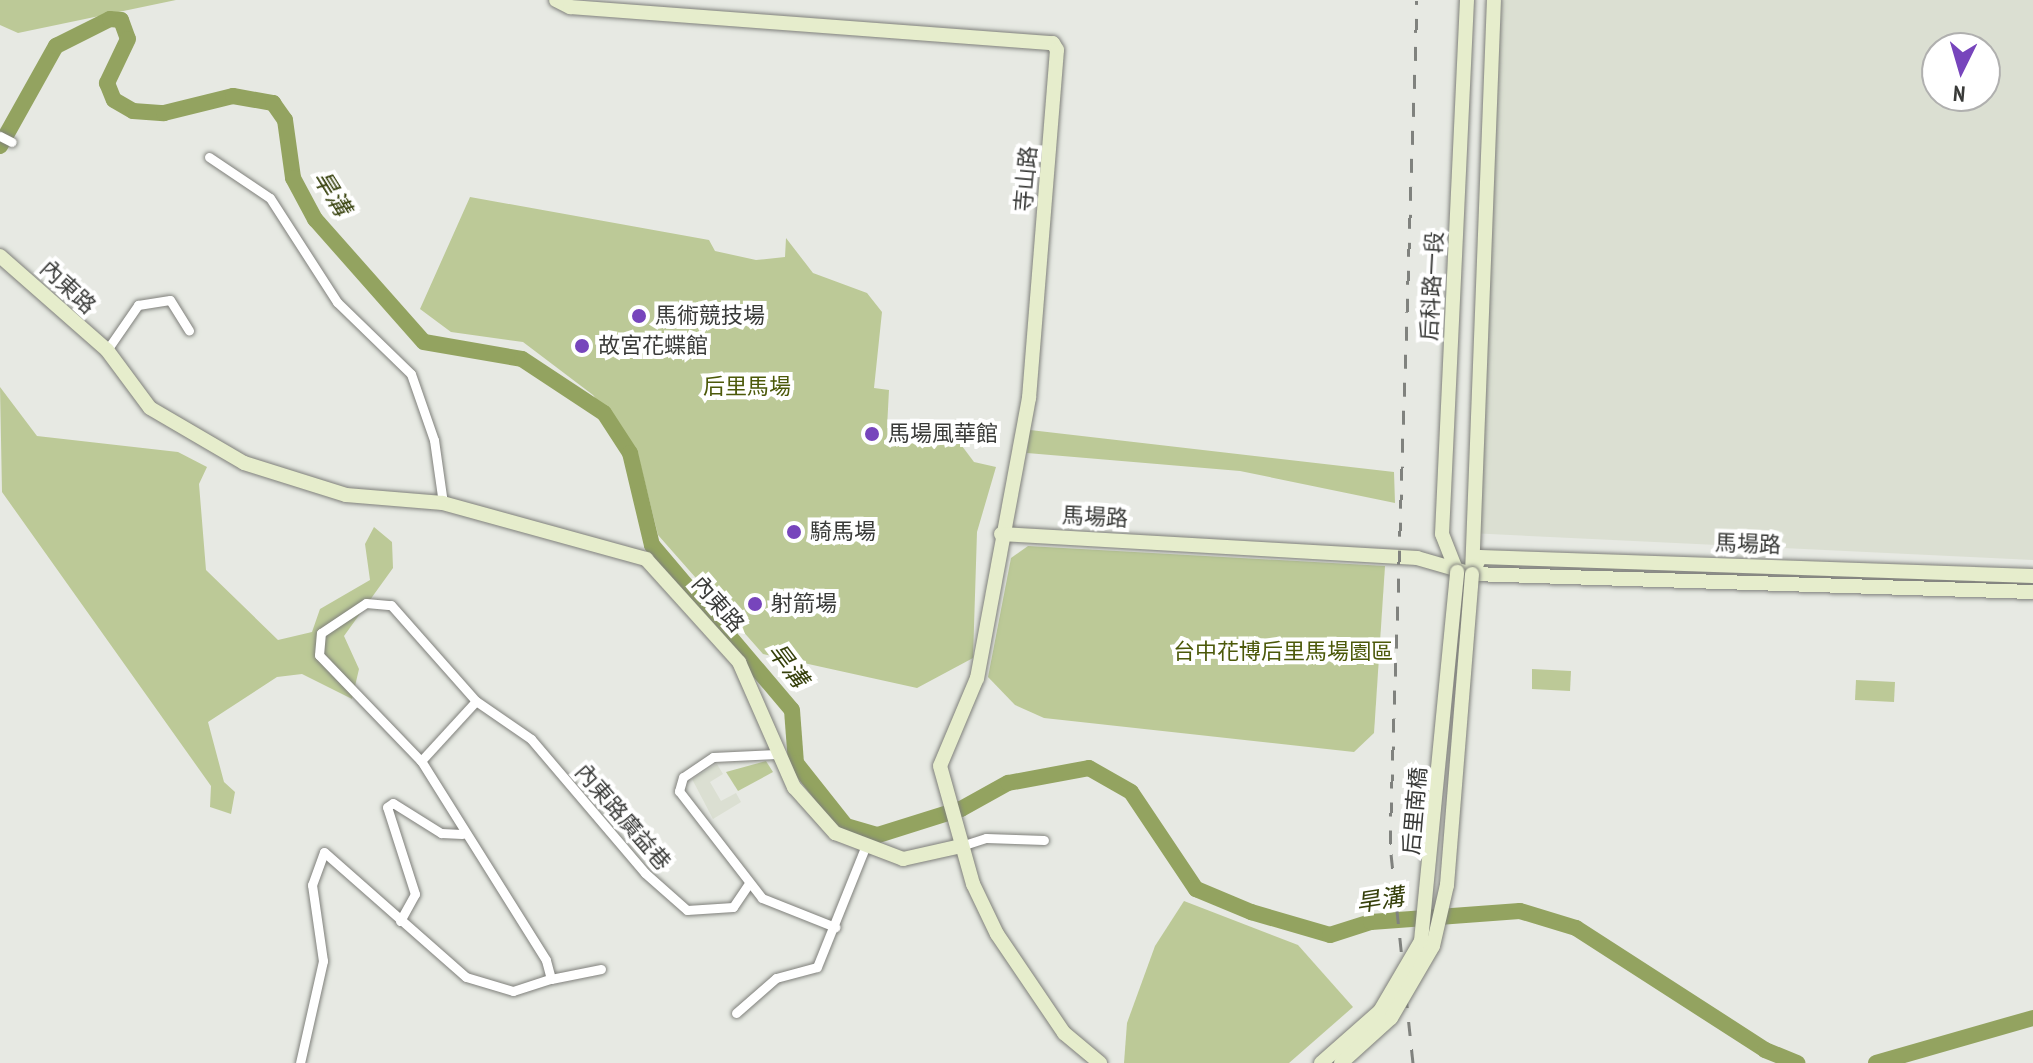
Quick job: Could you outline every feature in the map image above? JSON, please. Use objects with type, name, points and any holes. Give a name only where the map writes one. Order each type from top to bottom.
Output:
[{"type":"street","name":"寺山路","points":[[556,0],[570,7],[1053,43],[1058,61],[1036,330],[977,678],[940,766],[948,807],[961,846]]},
{"type":"street","name":"后科路一段","points":[[1464,573],[1442,534],[1467,0]]},
{"type":"street","points":[[1464,573],[1494,0]]},
{"type":"street","points":[[0,136],[12,142]]},
{"type":"street","points":[[209,157],[270,198],[337,302],[411,374],[434,440],[443,503]]},
{"type":"street","name":"內東路","points":[[0,256],[107,350],[150,408],[244,463],[367,500],[443,503],[646,559],[739,662],[776,754],[814,813],[864,850],[903,859],[961,846]]},
{"type":"street","points":[[107,350],[138,305],[170,300],[189,330]]},
{"type":"street","name":"馬場路","points":[[1001,534],[1417,558],[1464,573],[2033,592]]},
{"type":"street","name":"馬場路","points":[[1464,573],[1480,557],[2033,576]]},
{"type":"street","name":"后里南橋","points":[[1321,1063],[1380,1011],[1421,941],[1464,573]]},
{"type":"street","name":"后里南橋","points":[[1341,1063],[1391,1018],[1433,946],[1447,885],[1464,573]]},
{"type":"street","name":"內東路廣益巷","points":[[551,979],[546,960],[462,834],[421,761],[319,655],[321,633],[366,603],[391,605],[476,701],[531,739],[645,873],[687,910],[733,907],[749,883]]},
{"type":"street","points":[[421,761],[476,701]]},
{"type":"street","points":[[776,754],[713,757],[683,777],[679,791],[762,898],[835,927]]},
{"type":"street","points":[[400,921],[415,894],[387,807],[393,803],[441,833],[462,834]]},
{"type":"street","points":[[1044,840],[986,838],[961,846],[985,911],[1045,1009],[1100,1063]]},
{"type":"street","points":[[736,1013],[776,978],[817,967],[864,850]]},
{"type":"street","points":[[300,1063],[323,961],[312,885],[324,852],[400,921],[493,991],[601,969]]},
{"type":"shaded area","points":[[1502,0],[2033,0],[2033,560],[1469,533]]},
{"type":"shaded area","points":[[717,764],[723,774],[710,782],[721,801],[736,793],[741,802],[713,819],[692,779]]},
{"type":"green space","points":[[0,0],[176,0],[18,33],[0,25]]},
{"type":"green space","name":"后里馬場","points":[[470,197],[709,240],[715,251],[756,260],[785,257],[786,238],[813,273],[867,293],[882,312],[874,388],[889,390],[887,428],[953,434],[974,462],[996,467],[977,532],[973,658],[917,688],[763,654],[658,535],[637,451],[593,395],[523,342],[451,332],[420,309]]},
{"type":"green space","points":[[0,387],[37,436],[178,452],[207,467],[199,484],[206,570],[278,640],[312,632],[320,609],[370,580],[365,544],[374,527],[392,542],[393,568],[344,636],[359,669],[352,699],[302,674],[277,677],[208,722],[224,782],[235,792],[231,814],[210,807],[211,786],[2,492]]},
{"type":"green space","points":[[1030,430],[1394,472],[1395,503],[1240,471],[1027,453]]},
{"type":"green space","name":"台中花博后里馬場園區","points":[[1028,546],[1385,566],[1374,733],[1354,752],[1044,718],[1015,705],[988,677],[1011,558]]},
{"type":"green space","points":[[1532,669],[1571,671],[1570,691],[1532,689]]},
{"type":"green space","points":[[1856,680],[1895,682],[1894,702],[1855,700]]},
{"type":"green space","points":[[766,761],[773,772],[738,791],[726,772]]},
{"type":"green space","points":[[1184,901],[1298,945],[1353,1007],[1289,1063],[1124,1063],[1127,1023],[1155,946]]},
{"type":"waterway","name":"旱溝","points":[[0,146],[56,46],[110,19],[121,20],[128,39],[107,83],[114,100],[133,111],[164,113],[233,96],[273,103],[285,120],[293,178],[315,219],[424,342],[522,359],[604,413],[630,453],[652,545],[792,710],[796,763],[846,826],[878,835],[961,809],[1008,783],[1089,768],[1131,792],[1196,889],[1251,912],[1330,935],[1371,922],[1520,911],[1576,928],[1765,1050],[1797,1063]]},
{"type":"waterway","name":"旱溝","points":[[1876,1063],[2033,1018]]},
{"type":"railway","points":[[1413,1063],[1390,844],[1417,0]]},
{"type":"place","name":"馬術競技場","points":[[639,316]]},
{"type":"place","name":"故宮花蝶館","points":[[582,346]]},
{"type":"place","name":"馬場風華館","points":[[872,434]]},
{"type":"place","name":"騎馬場","points":[[794,532]]},
{"type":"place","name":"射箭場","points":[[755,604]]}]
